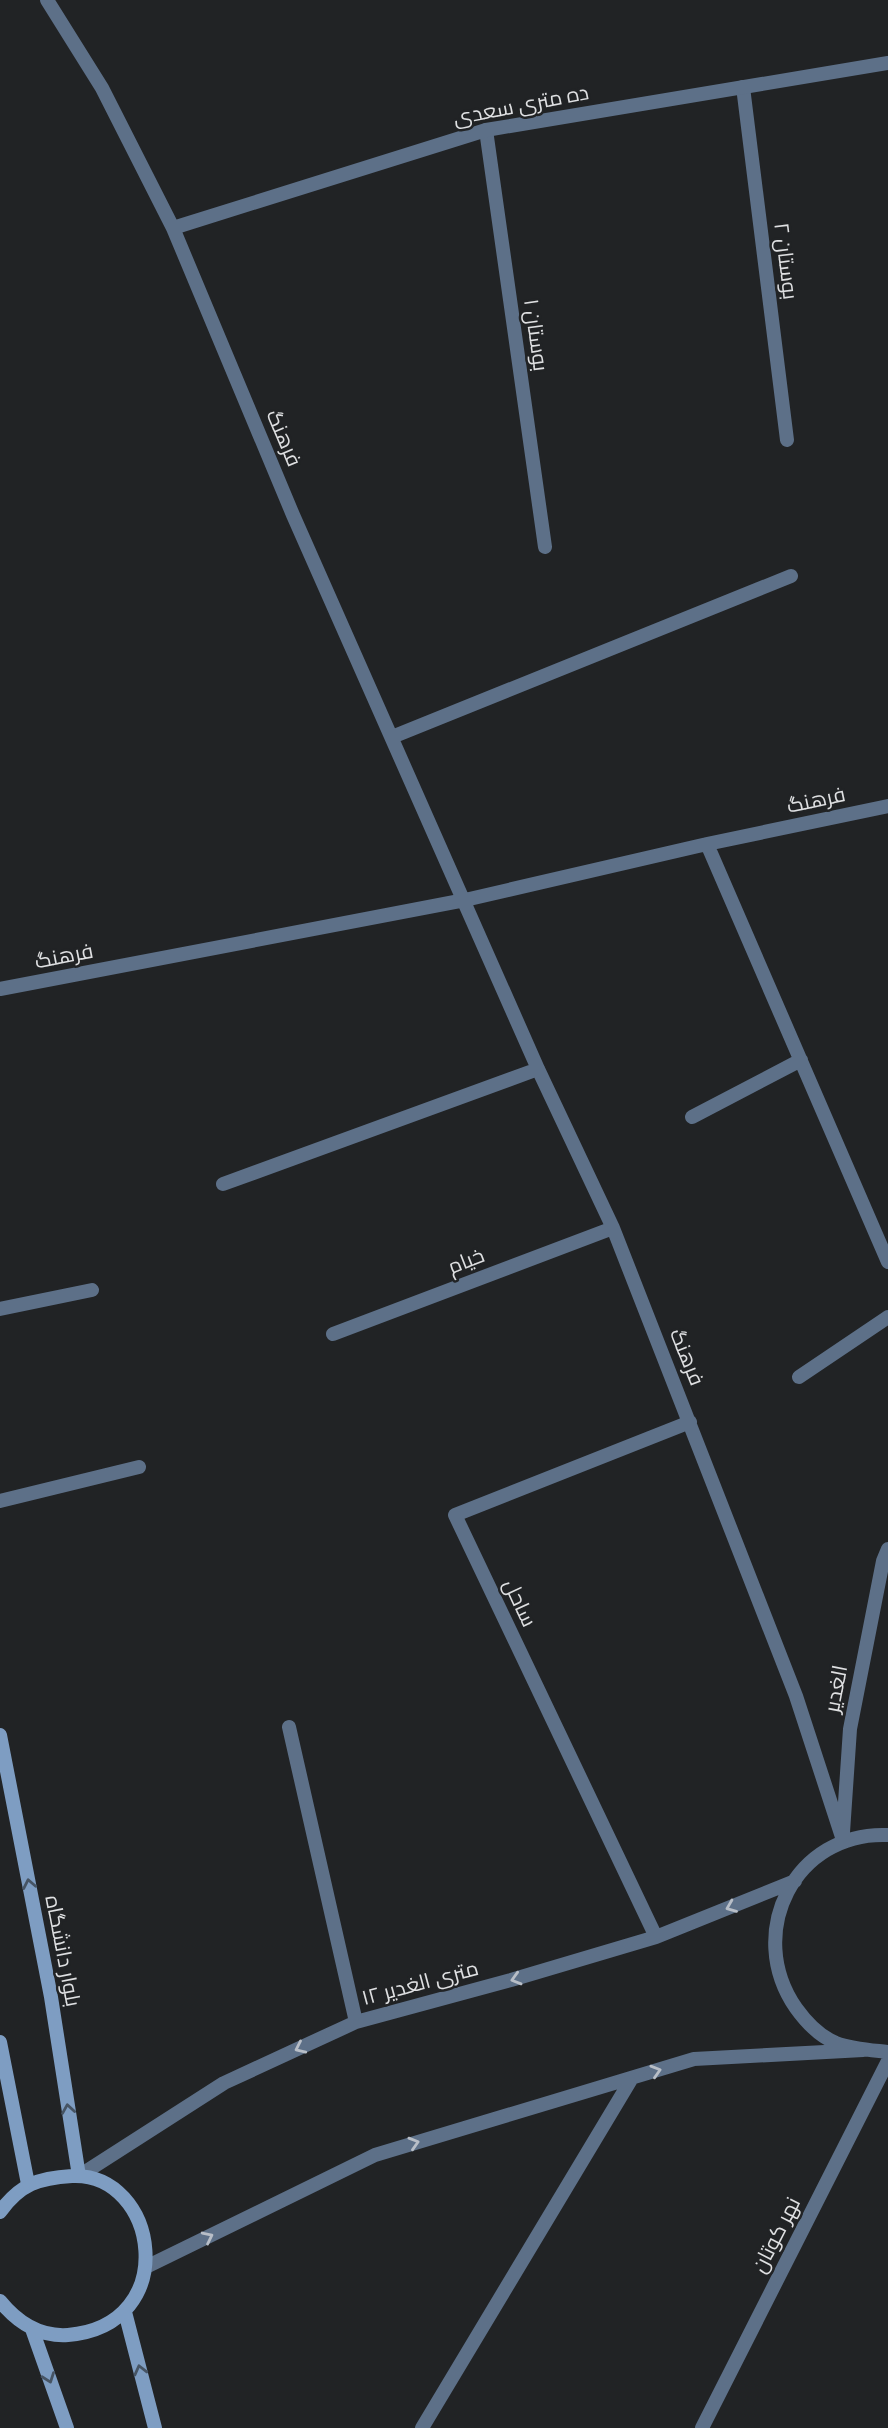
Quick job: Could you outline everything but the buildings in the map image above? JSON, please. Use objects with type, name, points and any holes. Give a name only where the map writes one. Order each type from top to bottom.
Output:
[{"type":"main road","name":"بلوار دانشگاه","points":[[0,1735],[51,1997],[79,2176]]},
{"type":"main road","points":[[0,2042],[28,2184]]},
{"type":"main road","points":[[0,2212],[9,2199],[28,2184],[53,2177],[79,2176],[103,2183],[124,2197],[138,2217],[145,2242],[146,2267],[140,2290],[125,2312],[105,2326],[80,2334],[54,2336],[32,2329],[5,2314],[0,2301]]},
{"type":"main road","points":[[125,2312],[155,2428]]},
{"type":"main road","points":[[32,2329],[67,2428]]},
{"type":"street","name":"فرهنگ","points":[[47,0],[102,88],[173,228],[293,515],[538,1069],[613,1228],[796,1696],[843,1840]]},
{"type":"street","name":"ده متری سعدی","points":[[173,228],[486,130],[888,63]]},
{"type":"street","name":"بوستان ۲","points":[[743,87],[787,440]]},
{"type":"street","name":"بوستان ۱","points":[[486,130],[545,547]]},
{"type":"street","points":[[392,737],[791,576]]},
{"type":"street","name":"فرهنگ","points":[[0,989],[465,900],[707,844],[888,806]]},
{"type":"street","points":[[707,844],[888,1262]]},
{"type":"street","points":[[692,1117],[801,1060]]},
{"type":"street","points":[[223,1184],[538,1069]]},
{"type":"street","name":"خیام","points":[[333,1334],[613,1228]]},
{"type":"street","points":[[0,1309],[92,1290]]},
{"type":"street","points":[[799,1377],[888,1317]]},
{"type":"street","name":"ساحل","points":[[656,1937],[455,1515],[690,1422]]},
{"type":"street","points":[[0,1501],[139,1467]]},
{"type":"street","name":"الغدیر","points":[[843,1840],[850,1729],[883,1561],[888,1549]]},
{"type":"street","points":[[289,1727],[356,2022]]},
{"type":"street","points":[[863,2050],[834,2042],[807,2024],[777,1972],[774,1938],[778,1910],[795,1881],[816,1856],[843,1840],[888,1835]]},
{"type":"street","name":"۱۲ متری الغدیر","points":[[79,2176],[224,2083],[356,2022],[656,1937],[795,1881]]},
{"type":"street","points":[[146,2267],[375,2155],[694,2059],[863,2050],[888,2052]]},
{"type":"street","name":"نهر کوتان","points":[[702,2428],[888,2061]]},
{"type":"street","points":[[422,2428],[632,2078]]}]
